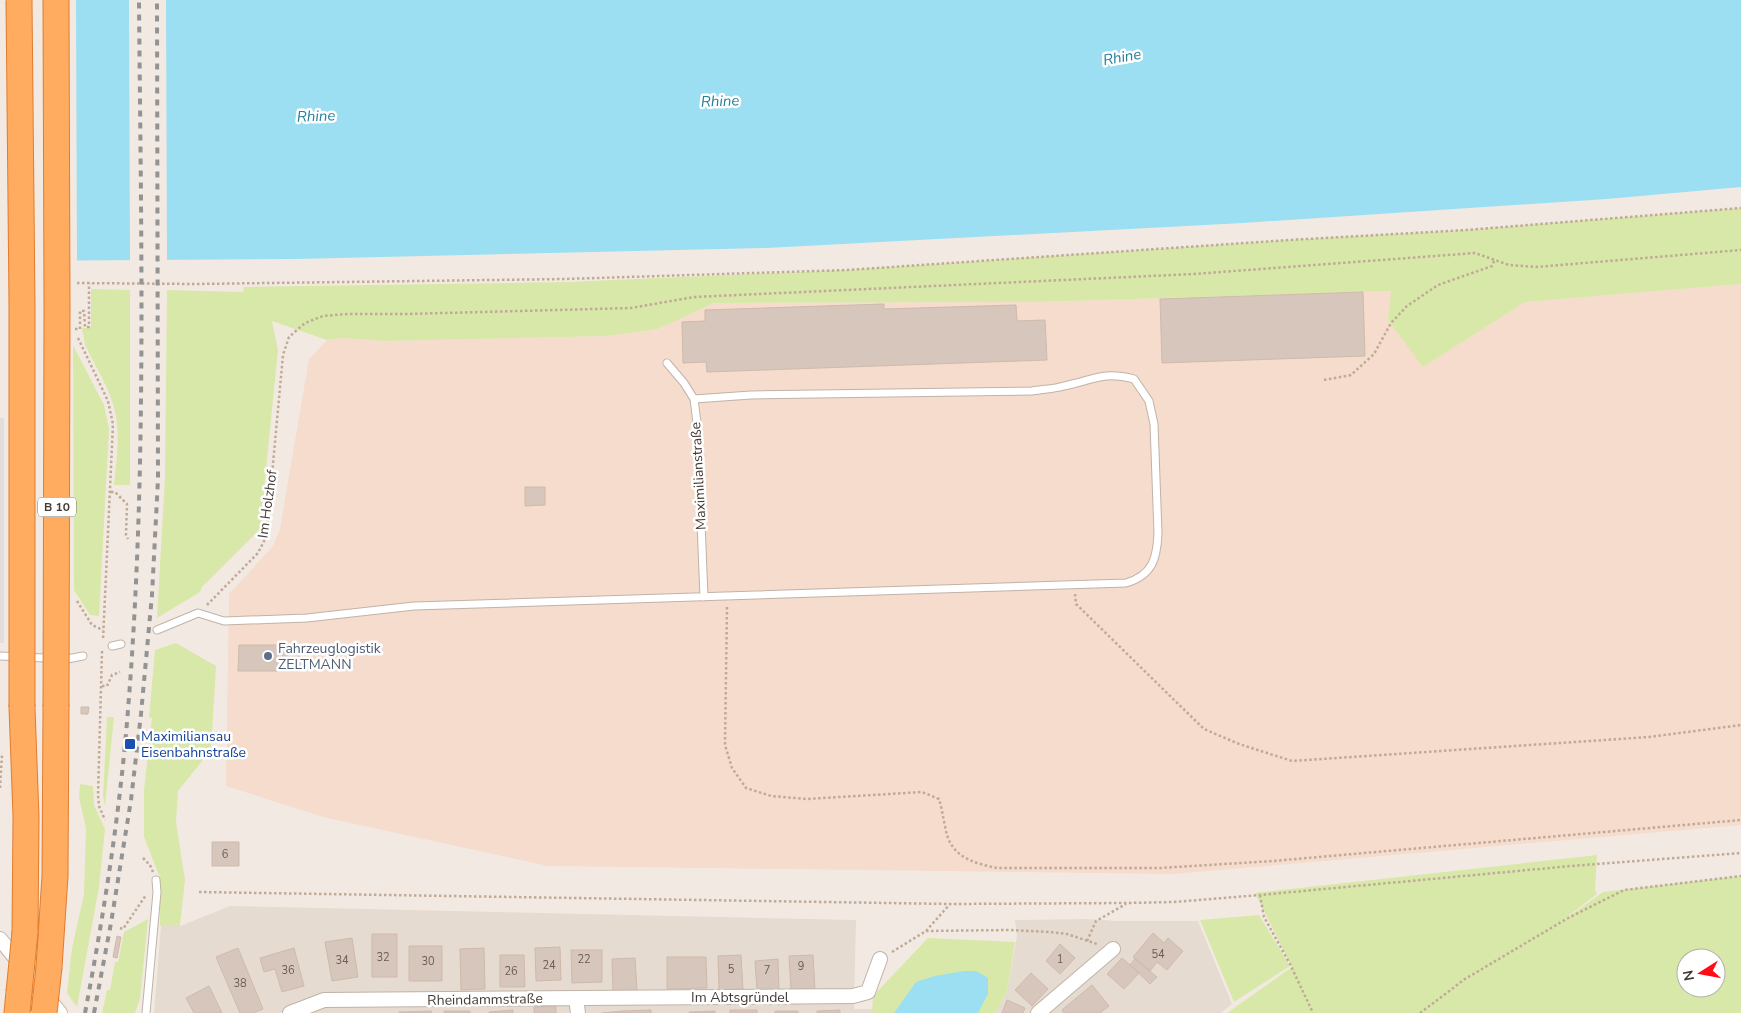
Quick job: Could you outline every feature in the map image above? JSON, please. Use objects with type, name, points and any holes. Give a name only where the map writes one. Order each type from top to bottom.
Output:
[{"type":"highway","name":"B 10","points":[[18,1003],[25,932],[26,817],[22,708],[22,305],[19,0]]},
{"type":"highway","name":"B 10","points":[[44,1013],[55,876],[56,0]]},
{"type":"street","points":[[0,939],[60,1013]]},
{"type":"street","points":[[1038,1013],[1113,949]]},
{"type":"street","name":"Im Abtsgründel","points":[[576,998],[853,996],[868,992],[880,959]]},
{"type":"street","points":[[576,998],[578,1013]]},
{"type":"street","name":"Rheindammstraße","points":[[290,1013],[324,1000],[378,1006],[576,998]]},
{"type":"lane","name":"Maximilianstraße","points":[[667,363],[684,383],[694,399],[697,423],[704,597]]},
{"type":"lane","points":[[157,630],[198,613],[224,621],[307,618],[414,606],[1126,584],[1137,580],[1147,573],[1157,551],[1154,424],[1149,401],[1134,379],[1117,374],[1093,377],[1064,386],[1032,391],[752,395],[694,399]]},
{"type":"lane","points":[[112,646],[121,644]]},
{"type":"lane","points":[[0,656],[68,659],[83,656]]},
{"type":"lane","points":[[146,1013],[157,892],[156,880]]},
{"type":"path","points":[[69,283],[195,284],[565,279],[847,270],[1466,230],[1741,208]]},
{"type":"path","points":[[1324,380],[1351,375],[1374,354],[1391,323],[1407,306],[1438,285],[1492,266],[1494,261],[1509,265],[1536,267],[1741,250]]},
{"type":"path","name":"Im Holzhof","points":[[198,613],[258,553],[264,541],[267,529],[283,355],[289,337],[305,323],[323,316],[631,308],[694,297],[1194,274],[1476,254],[1494,261]]},
{"type":"path","points":[[80,325],[80,311],[84,310],[85,327],[89,327],[89,283]]},
{"type":"path","points":[[74,321],[74,329],[108,401],[113,424],[111,492],[100,673],[102,686],[98,795],[99,806],[105,820]]},
{"type":"path","points":[[111,492],[115,492],[127,504],[126,535],[128,539]]},
{"type":"path","points":[[1074,585],[1076,604],[1204,729],[1239,744],[1292,761],[1649,737],[1741,725]]},
{"type":"path","points":[[74,596],[92,626],[103,630]]},
{"type":"path","points":[[727,596],[725,745],[732,768],[746,788],[771,796],[808,800],[922,792],[939,799],[949,839],[957,851],[971,862],[997,868],[1160,868],[1282,860],[1741,820]]},
{"type":"path","points":[[102,686],[107,686],[112,675],[120,672]]},
{"type":"path","points":[[0,788],[3,748]]},
{"type":"path","points":[[199,892],[950,904],[1174,902],[1571,866],[1741,853]]},
{"type":"path","points":[[143,858],[150,865],[156,880]]},
{"type":"path","points":[[1420,1013],[1465,979],[1568,918],[1624,890],[1741,876]]},
{"type":"path","points":[[120,928],[123,929],[149,891]]},
{"type":"path","points":[[1260,895],[1264,917],[1290,964],[1313,1013]]},
{"type":"path","points":[[1086,941],[1096,922],[1126,903]]},
{"type":"path","points":[[880,959],[926,931],[950,904]]},
{"type":"path","points":[[926,931],[1009,930],[1050,932],[1067,934],[1113,949]]},
{"type":"shaded area","points":[[1741,284],[1741,825],[1173,874],[548,866],[323,817],[226,786],[229,594],[273,546],[280,529],[309,359],[327,340],[340,338],[385,341],[608,336],[658,329],[714,303],[1037,302],[1391,291],[1424,366],[1525,302]]},
{"type":"shaded area","points":[[0,418],[4,418],[4,643],[0,643]]},
{"type":"shaded area","points":[[230,906],[856,920],[854,1009],[872,1009],[872,1013],[154,1013],[161,926],[180,926]]},
{"type":"shaded area","points":[[1015,920],[1198,921],[1232,1004],[1221,1013],[995,1013],[1007,992],[1017,935]]},
{"type":"green space","points":[[1741,208],[1741,284],[1525,302],[1423,367],[1388,320],[1391,291],[1037,302],[714,303],[658,329],[608,336],[385,341],[340,338],[327,340],[272,321],[278,350],[260,529],[202,587],[200,592],[157,618],[165,477],[167,290],[243,292],[244,287],[567,282],[847,270],[1466,230]]},
{"type":"green space","points":[[91,289],[130,290],[130,485],[114,485],[118,439],[116,414],[105,383],[85,345],[82,328],[91,328]]},
{"type":"green space","points":[[73,345],[104,405],[109,429],[99,616],[90,615],[74,590]]},
{"type":"green space","points":[[176,643],[216,666],[211,750],[178,791],[176,822],[185,880],[180,926],[160,926],[160,878],[144,837],[144,790],[152,718],[149,717],[155,650]]},
{"type":"green space","points":[[107,717],[114,717],[105,806],[103,797]]},
{"type":"green space","points":[[80,784],[93,786],[94,805],[105,829],[99,887],[77,1007],[67,993],[72,948],[84,894],[86,828],[79,797]]},
{"type":"green space","points":[[1597,855],[1595,890],[1597,894],[1550,930],[1603,892],[1741,876],[1741,1013],[1227,1013],[1292,967],[1255,893]]},
{"type":"green space","points":[[1259,915],[1290,966],[1234,1002],[1200,920]]},
{"type":"green space","points":[[148,919],[140,999],[135,1013],[102,1013],[107,990],[110,990],[115,962],[118,962],[124,932]]},
{"type":"green space","points":[[928,938],[1015,942],[1007,992],[995,1013],[872,1013],[873,996]]},
{"type":"water","name":"Rhine","points":[[0,0],[1741,0],[1741,187],[1607,199],[1243,223],[767,248],[296,259],[0,261]]},
{"type":"water","points":[[976,971],[988,978],[988,994],[978,1013],[894,1013],[916,982],[935,976]]},
{"type":"pier","points":[[0,0],[76,0],[77,263],[0,264]]},
{"type":"pier","points":[[129,0],[166,0],[167,263],[130,263]]},
{"type":"building","points":[[1363,292],[1365,356],[1162,363],[1160,299]]},
{"type":"building","points":[[884,304],[884,309],[1016,305],[1017,321],[1045,320],[1047,360],[707,372],[706,362],[683,363],[682,322],[705,321],[705,310]]},
{"type":"building","points":[[525,487],[545,487],[545,505],[525,506]]},
{"type":"building","points":[[239,645],[300,645],[300,671],[238,671]]},
{"type":"building","points":[[81,707],[89,707],[88,714],[81,714]]},
{"type":"building","points":[[212,842],[239,842],[239,866],[212,866]]},
{"type":"building","points":[[1153,933],[1164,943],[1168,938],[1183,951],[1167,970],[1157,962],[1150,971],[1133,957]]},
{"type":"building","points":[[372,934],[397,934],[397,977],[372,977]]},
{"type":"building","points":[[117,936],[121,937],[117,958],[113,957]]},
{"type":"building","points":[[352,938],[358,977],[332,981],[325,942]]},
{"type":"building","points":[[1060,944],[1075,958],[1060,974],[1046,961]]},
{"type":"building","points":[[409,946],[442,946],[442,981],[409,981]]},
{"type":"building","points":[[560,947],[561,980],[536,981],[535,948]]},
{"type":"building","points":[[238,948],[263,1009],[253,1013],[240,1013],[216,957]]},
{"type":"building","points":[[294,948],[304,986],[282,992],[275,969],[264,972],[260,958]]},
{"type":"building","points":[[484,948],[485,989],[461,990],[460,949]]},
{"type":"building","points":[[571,950],[602,950],[602,982],[572,983]]},
{"type":"building","points":[[500,955],[524,955],[525,987],[500,987]]},
{"type":"building","points":[[741,955],[743,989],[719,990],[718,956]]},
{"type":"building","points":[[813,955],[815,989],[791,990],[789,956]]},
{"type":"building","points":[[667,957],[706,957],[707,988],[667,989]]},
{"type":"building","points":[[635,958],[637,990],[613,991],[612,959]]},
{"type":"building","points":[[1122,958],[1139,973],[1124,989],[1107,974]]},
{"type":"building","points":[[778,959],[779,990],[757,991],[755,961]]},
{"type":"building","points":[[1135,959],[1157,977],[1150,984],[1130,965]]},
{"type":"building","points":[[1031,973],[1048,989],[1032,1006],[1015,990]]},
{"type":"building","points":[[1092,985],[1109,1006],[1100,1013],[1064,1013],[1062,1010]]},
{"type":"building","points":[[209,986],[222,1013],[194,1013],[186,998]]},
{"type":"building","points":[[1007,1000],[1025,1008],[1023,1013],[1002,1013]]},
{"type":"building","points":[[556,1006],[556,1013],[534,1013],[534,1007]]},
{"type":"building","points":[[513,1010],[513,1013],[489,1013],[489,1012]]},
{"type":"building","points":[[651,1010],[651,1013],[624,1013],[623,1011]]},
{"type":"building","points":[[730,1010],[757,1010],[757,1013],[730,1013]]},
{"type":"building","points":[[840,1010],[840,1013],[817,1013],[817,1011]]},
{"type":"building","points":[[431,1011],[432,1013],[399,1013],[399,1012]]},
{"type":"building","points":[[444,1011],[470,1011],[470,1013],[444,1013]]},
{"type":"building","points":[[623,1011],[624,1013],[602,1013]]},
{"type":"building","points":[[715,1011],[715,1013],[689,1013],[689,1012]]},
{"type":"building","points":[[775,1011],[798,1011],[798,1013],[775,1013]]},
{"type":"railway","points":[[85,1013],[99,938],[116,824],[125,748],[134,621],[138,533],[141,355],[139,0]]},
{"type":"railway","points":[[94,1013],[131,800],[152,595],[158,479],[157,0]]},
{"type":"place","name":"Fahrzeuglogistik ZELTMANN","points":[[268,656]]},
{"type":"place","name":"Maximiliansau Eisenbahnstraße","points":[[130,744]]}]
